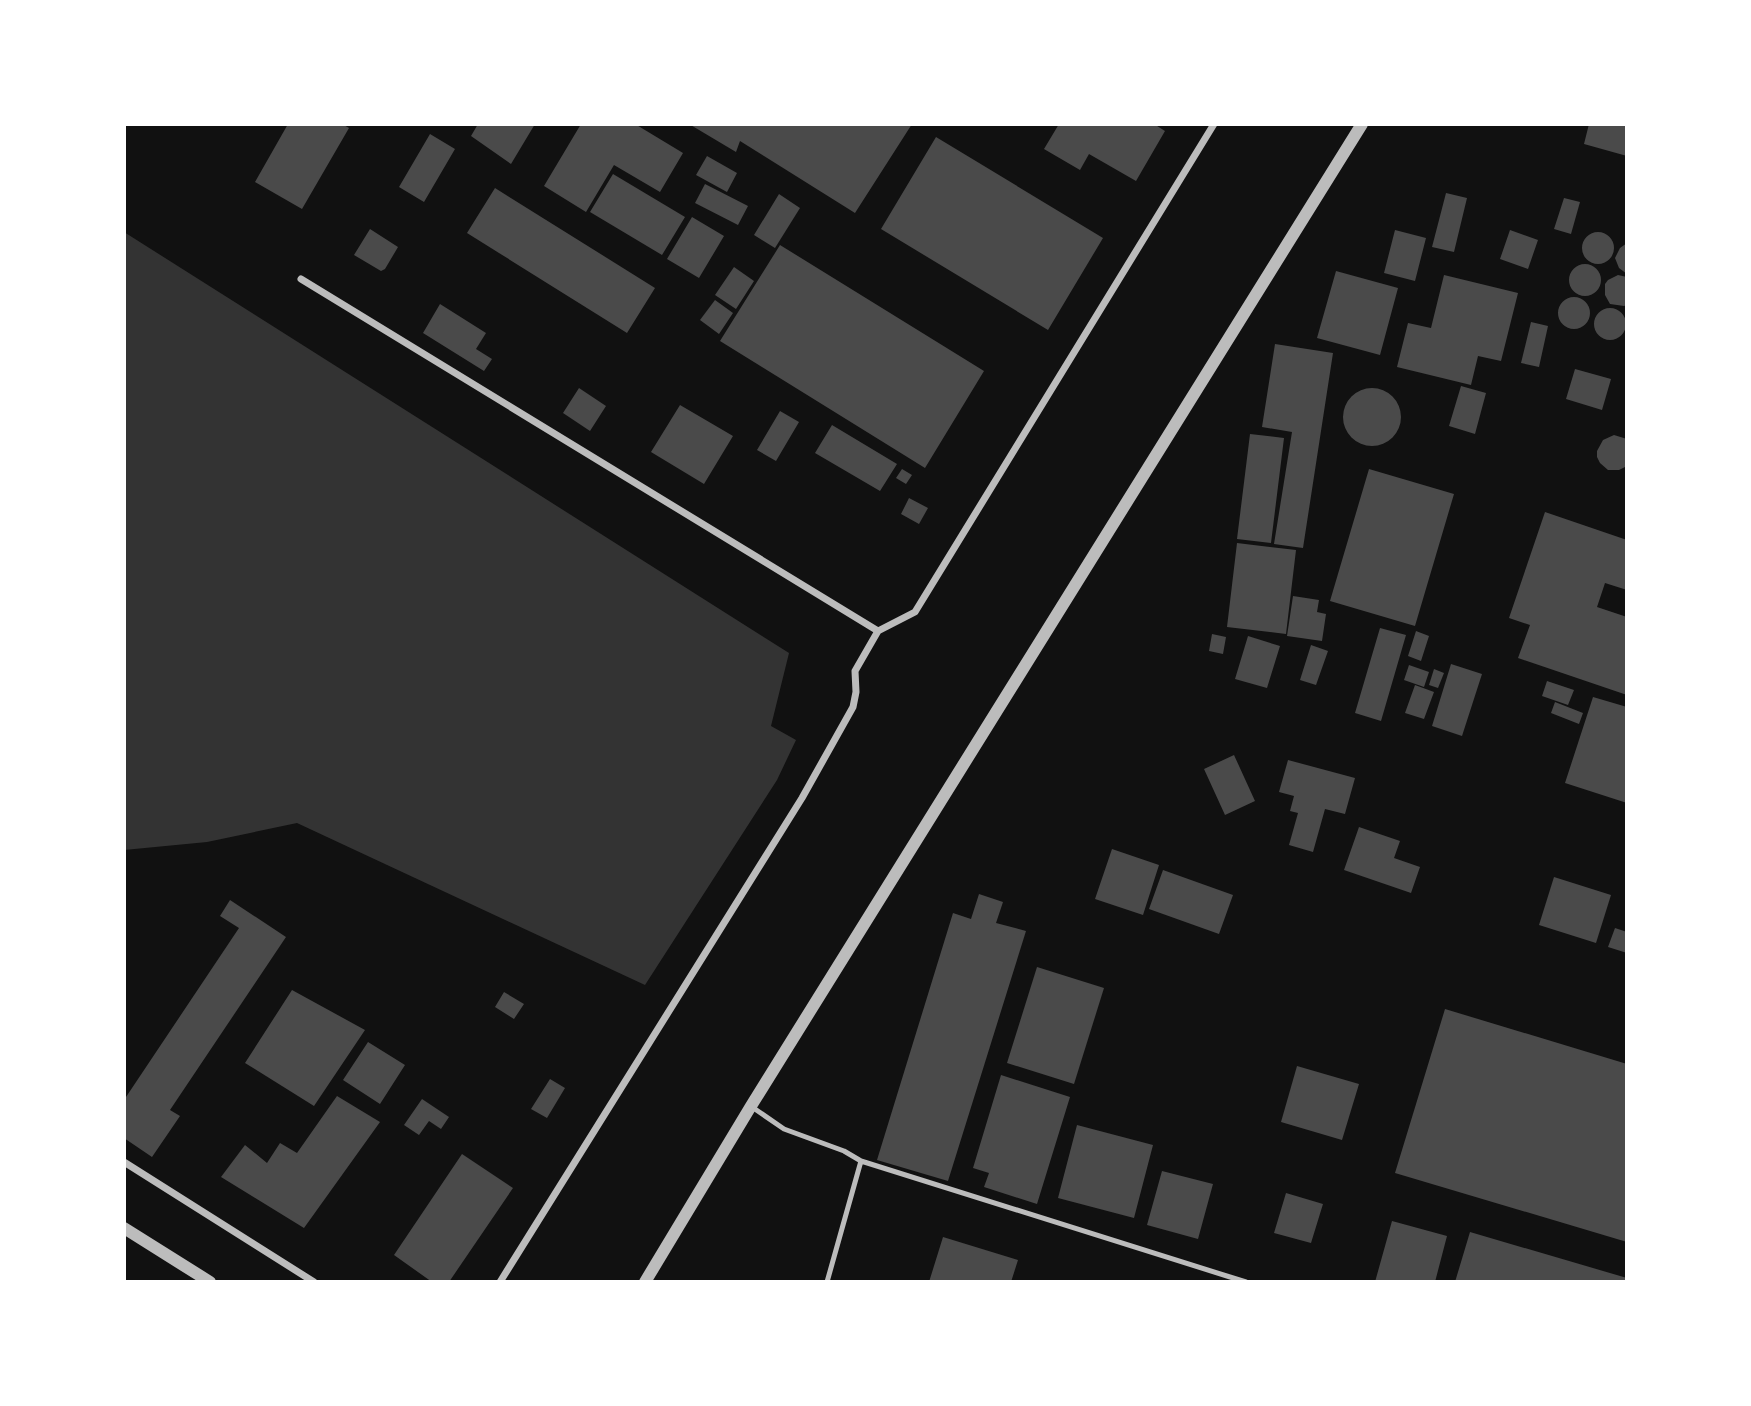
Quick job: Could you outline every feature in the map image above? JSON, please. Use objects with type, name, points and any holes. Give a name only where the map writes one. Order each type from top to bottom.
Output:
[{"type":"street","points":[[500,1282],[802,797],[853,707],[856,692],[855,671],[878,631],[915,612],[1214,124]]},
{"type":"street","points":[[645,1282],[751,1106],[1362,124]]},
{"type":"street","points":[[301,279],[878,631]]},
{"type":"street","points":[[124,1162],[314,1282]]},
{"type":"street","points":[[124,1228],[210,1282]]},
{"type":"lane","points":[[751,1106],[785,1129],[845,1151],[861,1161],[1246,1282]]},
{"type":"lane","points":[[827,1282],[861,1161]]},
{"type":"shaded area","points":[[124,232],[789,653],[771,726],[796,740],[777,780],[645,985],[297,823],[207,842],[124,850]]},
{"type":"building","points":[[288,124],[342,124],[349,128],[302,209],[255,182]]},
{"type":"building","points":[[478,124],[535,124],[511,164],[471,136]]},
{"type":"building","points":[[581,124],[635,124],[683,153],[660,192],[614,165],[586,212],[544,186]]},
{"type":"building","points":[[689,124],[912,124],[855,213],[740,141],[736,152]]},
{"type":"building","points":[[1059,124],[1154,124],[1165,131],[1136,181],[1089,154],[1080,170],[1044,149]]},
{"type":"building","points":[[1589,124],[1627,124],[1627,156],[1584,144]]},
{"type":"building","points":[[430,134],[455,149],[424,202],[399,187]]},
{"type":"building","points":[[936,137],[1103,238],[1048,330],[881,229]]},
{"type":"building","points":[[707,156],[737,173],[727,192],[696,175]]},
{"type":"building","points":[[613,174],[685,217],[662,255],[590,212]]},
{"type":"building","points":[[705,184],[748,206],[738,225],[695,203]]},
{"type":"building","points":[[495,188],[655,288],[627,333],[467,233]]},
{"type":"building","points":[[1446,193],[1467,198],[1454,252],[1432,247]]},
{"type":"building","points":[[779,194],[800,208],[775,248],[754,235]]},
{"type":"building","points":[[1564,198],[1580,202],[1571,234],[1554,229]]},
{"type":"building","points":[[692,217],[724,236],[699,278],[667,259]]},
{"type":"building","points":[[370,229],[398,247],[385,269],[381,271],[354,255]]},
{"type":"building","points":[[1395,230],[1426,238],[1415,281],[1384,273]]},
{"type":"building","points":[[1510,230],[1538,240],[1528,269],[1500,259]]},
{"type":"building","points":[[1598,232],[1609,237],[1614,248],[1609,259],[1598,264],[1587,259],[1582,248],[1587,237]]},
{"type":"building","points":[[1627,243],[1627,274],[1619,268],[1615,258],[1620,248]]},
{"type":"building","points":[[780,245],[984,371],[925,468],[720,341]]},
{"type":"building","points":[[1585,264],[1596,269],[1601,280],[1596,291],[1585,296],[1574,291],[1569,280],[1574,269]]},
{"type":"building","points":[[734,267],[754,281],[736,309],[715,295]]},
{"type":"building","points":[[1336,271],[1398,288],[1380,355],[1317,338]]},
{"type":"building","points":[[1444,275],[1518,293],[1501,361],[1478,356],[1471,385],[1397,367],[1408,323],[1431,328]]},
{"type":"building","points":[[1618,275],[1627,277],[1627,305],[1624,306],[1610,304],[1605,295],[1605,284]]},
{"type":"building","points":[[1574,297],[1585,302],[1590,313],[1585,324],[1574,329],[1563,324],[1558,313],[1563,302]]},
{"type":"building","points":[[715,300],[733,313],[719,334],[700,320]]},
{"type":"building","points":[[440,304],[486,333],[476,349],[492,359],[484,371],[423,333]]},
{"type":"building","points":[[1610,308],[1621,313],[1626,324],[1621,335],[1610,340],[1599,335],[1594,324],[1599,313]]},
{"type":"building","points":[[1531,322],[1548,326],[1539,367],[1521,363]]},
{"type":"building","points":[[1275,344],[1333,353],[1303,548],[1274,544],[1292,432],[1262,427]]},
{"type":"building","points":[[1575,369],[1611,379],[1602,410],[1566,399]]},
{"type":"building","points":[[1461,386],[1486,393],[1475,434],[1449,426]]},
{"type":"building","points":[[579,388],[606,406],[590,431],[563,413]]},
{"type":"building","points":[[1366,388],[1378,388],[1393,396],[1401,411],[1401,423],[1393,438],[1378,446],[1366,446],[1351,438],[1343,423],[1343,411],[1351,396]]},
{"type":"building","points":[[680,405],[733,436],[704,484],[651,452]]},
{"type":"building","points":[[780,411],[799,422],[776,461],[757,450]]},
{"type":"building","points":[[832,425],[897,464],[880,491],[815,453]]},
{"type":"building","points":[[1250,434],[1284,438],[1271,543],[1237,539]]},
{"type":"building","points":[[1614,435],[1627,439],[1627,466],[1619,470],[1608,470],[1600,463],[1597,451],[1603,440]]},
{"type":"building","points":[[902,469],[912,475],[906,484],[896,478]]},
{"type":"building","points":[[1369,469],[1454,494],[1415,626],[1330,601]]},
{"type":"building","points":[[909,498],[928,508],[919,524],[901,514]]},
{"type":"building","points":[[1545,512],[1627,540],[1627,590],[1605,583],[1597,607],[1627,617],[1627,695],[1518,658],[1530,625],[1509,618]]},
{"type":"building","points":[[1237,543],[1296,550],[1286,634],[1227,627]]},
{"type":"building","points":[[1293,596],[1319,600],[1317,612],[1326,614],[1322,641],[1287,636]]},
{"type":"building","points":[[1380,628],[1406,635],[1381,721],[1355,713]]},
{"type":"building","points":[[1416,631],[1429,636],[1421,661],[1408,656]]},
{"type":"building","points":[[1212,634],[1226,637],[1223,654],[1209,651]]},
{"type":"building","points":[[1248,636],[1280,646],[1267,688],[1235,679]]},
{"type":"building","points":[[1311,645],[1328,651],[1316,685],[1300,680]]},
{"type":"building","points":[[1451,664],[1482,674],[1462,736],[1432,726]]},
{"type":"building","points":[[1409,665],[1429,672],[1424,687],[1404,680]]},
{"type":"building","points":[[1434,669],[1444,673],[1438,688],[1429,685]]},
{"type":"building","points":[[1547,681],[1574,690],[1568,705],[1542,696]]},
{"type":"building","points":[[1415,685],[1434,692],[1424,719],[1405,713]]},
{"type":"building","points":[[1593,697],[1627,707],[1627,803],[1565,783]]},
{"type":"building","points":[[1555,702],[1583,713],[1579,724],[1551,713]]},
{"type":"building","points":[[1234,755],[1255,801],[1225,815],[1204,769]]},
{"type":"building","points":[[1288,760],[1355,778],[1345,814],[1325,809],[1313,852],[1289,845],[1298,813],[1290,811],[1294,796],[1279,792]]},
{"type":"building","points":[[1359,827],[1400,841],[1394,858],[1420,867],[1411,893],[1344,870]]},
{"type":"building","points":[[1112,849],[1159,865],[1143,915],[1095,899]]},
{"type":"building","points":[[1163,870],[1233,895],[1219,934],[1149,909]]},
{"type":"building","points":[[1554,877],[1611,895],[1596,943],[1539,925]]},
{"type":"building","points":[[979,894],[1003,902],[996,923],[1026,931],[948,1181],[877,1160],[953,913],[971,919]]},
{"type":"building","points":[[230,900],[286,937],[170,1110],[180,1116],[152,1157],[124,1138],[124,1100],[239,928],[220,916]]},
{"type":"building","points":[[1615,928],[1627,932],[1627,953],[1608,947]]},
{"type":"building","points":[[1037,967],[1104,988],[1074,1084],[1007,1063]]},
{"type":"building","points":[[292,990],[365,1030],[314,1106],[245,1063]]},
{"type":"building","points":[[504,992],[524,1004],[514,1019],[495,1007]]},
{"type":"building","points":[[1445,1009],[1627,1064],[1627,1242],[1395,1173]]},
{"type":"building","points":[[368,1042],[405,1065],[380,1104],[343,1080]]},
{"type":"building","points":[[1297,1066],[1359,1084],[1342,1140],[1281,1122]]},
{"type":"building","points":[[1001,1075],[1070,1097],[1037,1204],[984,1187],[989,1173],[973,1168]]},
{"type":"building","points":[[550,1079],[565,1088],[547,1118],[531,1109]]},
{"type":"building","points":[[337,1096],[380,1122],[304,1228],[221,1177],[245,1145],[267,1163],[280,1143],[297,1153]]},
{"type":"building","points":[[422,1099],[449,1117],[441,1129],[429,1121],[419,1135],[404,1125]]},
{"type":"building","points":[[1077,1125],[1153,1145],[1134,1218],[1058,1198]]},
{"type":"building","points":[[462,1154],[513,1188],[449,1282],[432,1282],[394,1255]]},
{"type":"building","points":[[1162,1171],[1213,1184],[1198,1239],[1147,1225]]},
{"type":"building","points":[[1286,1193],[1323,1204],[1311,1243],[1274,1233]]},
{"type":"building","points":[[1392,1221],[1447,1236],[1435,1282],[1375,1282]]},
{"type":"building","points":[[1470,1232],[1627,1278],[1627,1282],[1455,1282]]},
{"type":"building","points":[[943,1237],[1018,1260],[1011,1282],[929,1282]]}]
